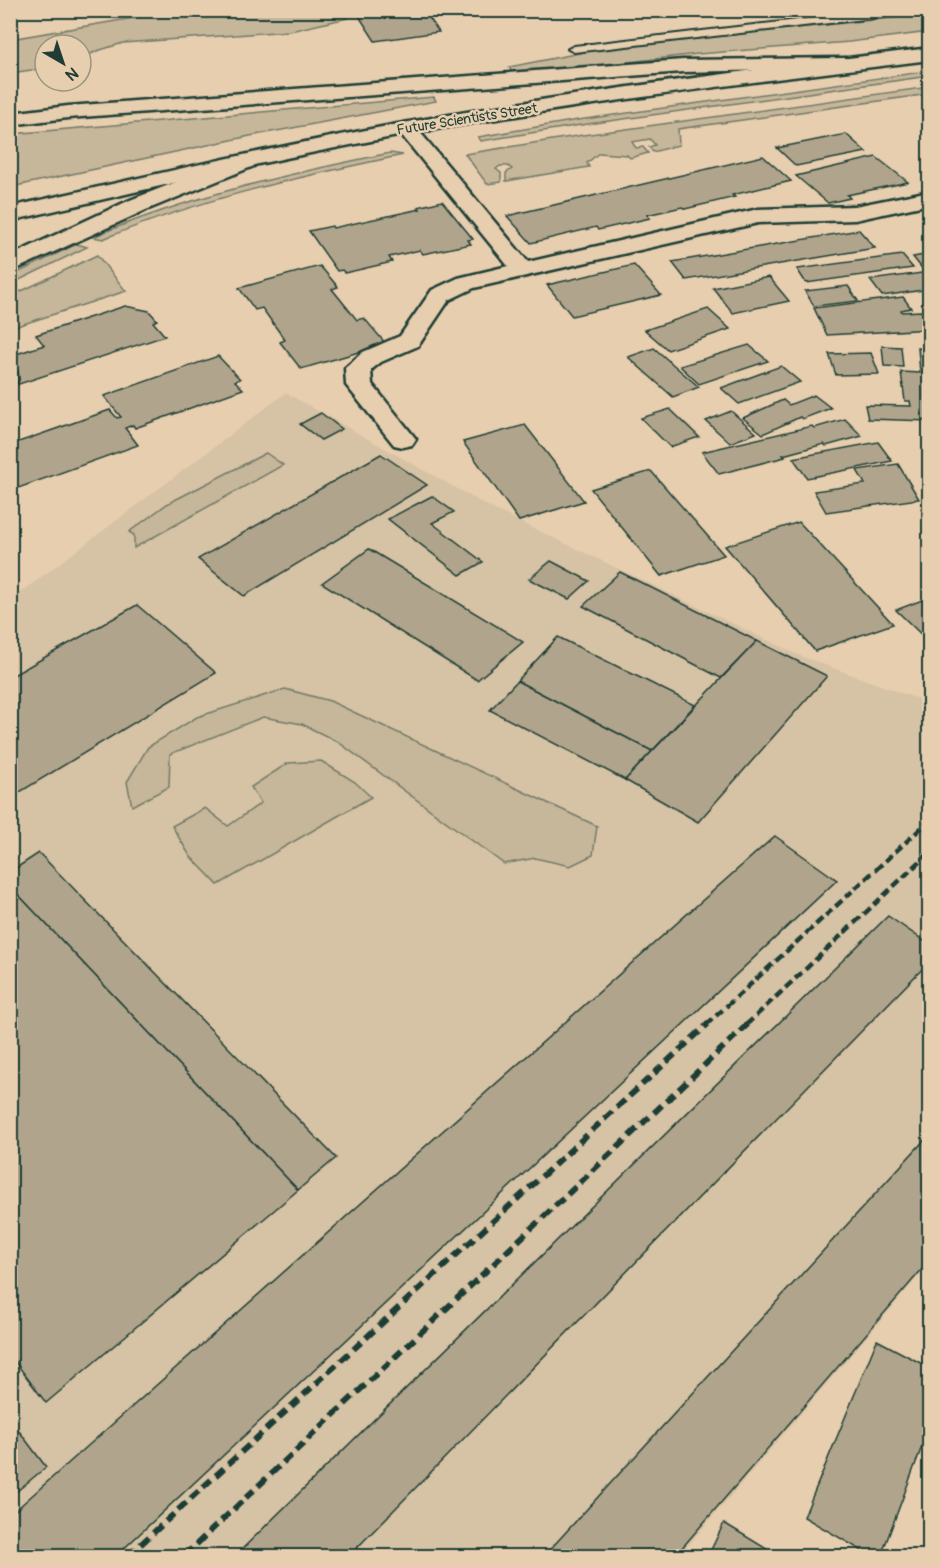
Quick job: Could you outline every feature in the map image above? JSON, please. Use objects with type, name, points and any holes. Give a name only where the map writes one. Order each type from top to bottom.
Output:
[{"type":"main road","name":"Future Scientists Street","points":[[10,214],[246,161],[407,129],[602,97],[930,54]]},
{"type":"main road","points":[[10,119],[68,112],[683,66],[845,64]]},
{"type":"main road","points":[[407,129],[523,270]]},
{"type":"main road","points":[[10,265],[138,205],[246,161]]},
{"type":"main road","points":[[404,439],[359,385],[358,368],[372,357],[409,341],[440,295],[466,283],[758,216],[855,213],[930,197]]},
{"type":"lane","points":[[574,50],[917,10]]},
{"type":"shaded area","points":[[174,11],[344,11],[348,18],[290,31],[123,43],[93,53],[93,33],[46,33]]},
{"type":"shaded area","points":[[929,14],[929,32],[849,42],[698,54],[514,75],[509,67],[600,49]]},
{"type":"shaded area","points":[[33,35],[33,70],[11,73],[11,39]]},
{"type":"shaded area","points":[[929,71],[929,76],[481,141],[478,137],[578,120]]},
{"type":"shaded area","points":[[929,87],[929,94],[678,129],[679,145],[653,152],[649,147],[655,145],[650,139],[632,142],[636,148],[643,147],[648,153],[630,158],[627,155],[599,153],[587,163],[589,167],[506,181],[506,173],[512,169],[508,166],[500,166],[496,169],[501,173],[501,182],[487,184],[465,154],[583,135]]},
{"type":"shaded area","points":[[434,97],[436,101],[250,136],[11,187],[11,134]]},
{"type":"shaded area","points":[[390,153],[403,155],[251,190],[177,212],[103,239],[93,237],[129,222],[202,198],[314,169]]},
{"type":"shaded area","points":[[77,244],[87,247],[11,284],[11,276]]},
{"type":"shaded area","points":[[97,255],[126,291],[11,328],[11,296]]},
{"type":"shaded area","points":[[286,393],[493,509],[803,657],[929,703],[929,1264],[679,1556],[11,1556],[11,600]]},
{"type":"shaded area","points":[[266,453],[283,465],[134,548],[134,535],[129,532],[167,504]]},
{"type":"shaded area","points":[[285,689],[330,701],[597,826],[593,855],[570,866],[535,858],[504,864],[338,742],[302,724],[263,717],[170,754],[169,787],[132,806],[127,782],[148,747],[197,717]]},
{"type":"shaded area","points":[[321,761],[355,782],[371,797],[218,885],[190,856],[172,826],[205,808],[228,826],[261,803],[251,787],[288,763]]},
{"type":"building","points":[[377,10],[424,10],[439,32],[375,41],[359,16],[379,13]]},
{"type":"building","points":[[846,134],[866,152],[796,166],[777,148]]},
{"type":"building","points":[[763,156],[791,181],[685,209],[682,207],[647,215],[650,218],[598,230],[596,227],[531,243],[507,216]]},
{"type":"building","points":[[876,157],[908,182],[847,195],[850,198],[828,203],[796,176]]},
{"type":"building","points":[[442,201],[473,239],[468,240],[471,244],[423,254],[420,250],[389,257],[392,262],[345,273],[342,270],[337,271],[309,231],[420,209],[418,207]]},
{"type":"building","points":[[859,230],[875,248],[686,280],[672,262]]},
{"type":"building","points":[[930,254],[930,270],[924,271],[913,257]]},
{"type":"building","points":[[902,255],[913,268],[806,283],[797,269]]},
{"type":"building","points":[[634,265],[661,295],[572,316],[547,285]]},
{"type":"building","points":[[320,266],[338,287],[332,289],[357,320],[364,318],[386,344],[301,369],[280,342],[285,340],[262,308],[255,310],[239,288]]},
{"type":"building","points":[[922,273],[930,283],[930,289],[882,296],[870,280]]},
{"type":"building","points":[[769,277],[789,301],[733,313],[713,288]]},
{"type":"building","points":[[848,286],[858,301],[814,306],[805,291]]},
{"type":"building","points":[[903,297],[911,308],[901,310],[902,312],[921,311],[930,329],[827,335],[814,308]]},
{"type":"building","points":[[125,306],[149,311],[157,320],[153,322],[165,336],[16,385],[19,380],[18,371],[10,364],[10,356],[44,345],[36,335]]},
{"type":"building","points":[[708,309],[730,329],[668,350],[645,330]]},
{"type":"building","points":[[749,345],[768,361],[699,384],[680,366]]},
{"type":"building","points":[[882,346],[901,347],[903,367],[884,366]]},
{"type":"building","points":[[654,348],[699,387],[673,397],[628,357]]},
{"type":"building","points":[[918,348],[930,349],[930,421],[868,419],[865,405],[911,406],[910,401],[905,401],[901,372],[920,373]]},
{"type":"building","points":[[871,353],[879,374],[836,375],[829,354]]},
{"type":"building","points":[[218,356],[240,379],[235,381],[243,389],[135,428],[133,425],[125,428],[138,445],[10,491],[10,445],[110,410],[117,418],[121,417],[104,396]]},
{"type":"building","points":[[10,364],[18,371],[19,380],[10,392]]},
{"type":"building","points":[[781,366],[800,382],[739,404],[721,388]]},
{"type":"building","points":[[814,395],[831,408],[802,419],[800,417],[763,434],[743,418],[783,400],[789,405]]},
{"type":"building","points":[[670,409],[699,437],[670,447],[641,418]]},
{"type":"building","points":[[731,411],[756,433],[730,443],[706,421]]},
{"type":"building","points":[[321,413],[342,429],[321,440],[300,424]]},
{"type":"building","points":[[845,419],[862,436],[826,446],[824,444],[719,474],[702,452],[812,426],[814,428]]},
{"type":"building","points":[[525,425],[584,501],[519,521],[463,442]]},
{"type":"building","points":[[878,442],[892,461],[807,478],[793,458]]},
{"type":"building","points":[[381,454],[427,485],[244,596],[198,559]]},
{"type":"building","points":[[898,464],[919,499],[826,512],[814,491],[865,484],[857,470]]},
{"type":"building","points":[[651,471],[724,555],[661,576],[591,489]]},
{"type":"building","points":[[432,496],[454,512],[432,523],[483,562],[460,575],[388,519]]},
{"type":"building","points":[[799,522],[893,624],[815,651],[725,546]]},
{"type":"building","points":[[369,549],[523,642],[477,680],[322,583]]},
{"type":"building","points":[[551,561],[589,581],[569,599],[529,579]]},
{"type":"building","points":[[620,572],[757,641],[721,678],[583,606]]},
{"type":"building","points":[[930,597],[930,643],[896,610]]},
{"type":"building","points":[[137,605],[216,673],[10,798],[10,677]]},
{"type":"building","points":[[558,637],[695,705],[652,751],[517,681]]},
{"type":"building","points":[[757,641],[827,676],[698,822],[625,780]]},
{"type":"building","points":[[517,681],[652,751],[625,780],[490,710]]},
{"type":"building","points":[[775,836],[837,880],[116,1556],[10,1556],[10,1515]]},
{"type":"building","points":[[39,853],[336,1158],[298,1190],[10,886],[10,872]]},
{"type":"building","points":[[10,886],[298,1190],[46,1403],[10,1355]]},
{"type":"building","points":[[888,916],[930,945],[930,961],[349,1556],[235,1556]]},
{"type":"building","points":[[930,1134],[930,1260],[675,1556],[544,1556]]},
{"type":"building","points":[[877,1340],[930,1368],[930,1425],[881,1556],[871,1556],[804,1517]]},
{"type":"building","points":[[10,1419],[46,1467],[10,1497]]},
{"type":"building","points":[[724,1523],[778,1556],[708,1556]]},
{"type":"railway","points":[[706,1025],[930,820]]},
{"type":"railway","points":[[746,1025],[930,852]]},
{"type":"railway","points":[[128,1556],[708,1024]]},
{"type":"railway","points":[[184,1556],[748,1024]]}]
